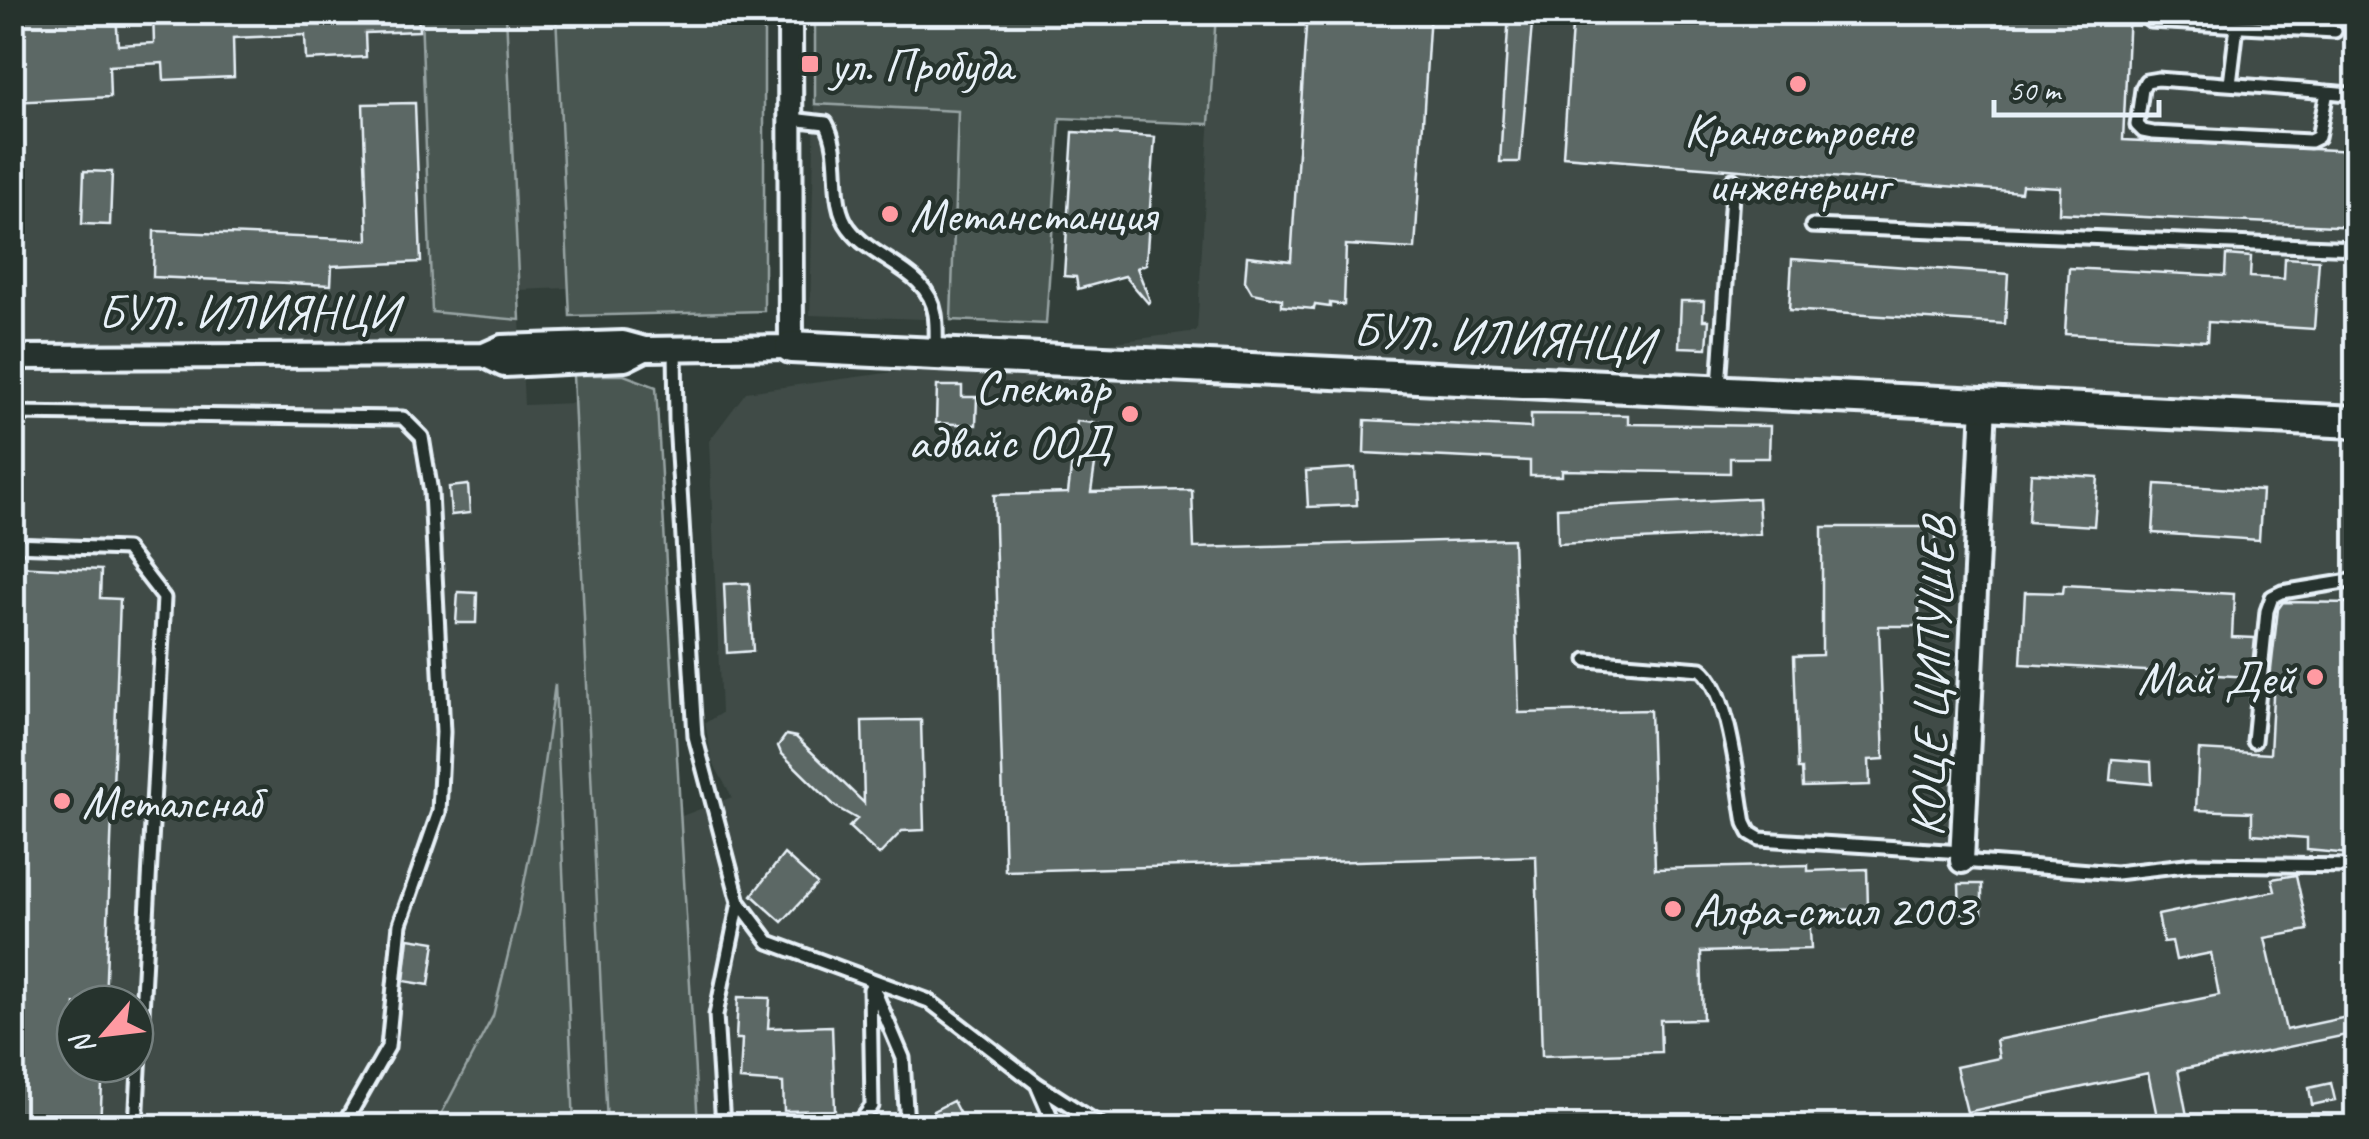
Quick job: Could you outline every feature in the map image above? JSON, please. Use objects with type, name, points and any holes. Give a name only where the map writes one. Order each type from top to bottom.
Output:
[{"type":"street","points":[[790,12],[791,347]]},
{"type":"street","name":"БУЛ. ИЛИЯНЦИ","points":[[12,357],[484,356],[502,347],[623,343],[644,349],[791,347],[2356,422]]},
{"type":"street","name":"КОЦЕ ЦИПУШЕВ","points":[[1962,856],[1984,404]]},
{"type":"lane","points":[[2150,21],[2335,31]]},
{"type":"lane","points":[[2230,84],[2237,26]]},
{"type":"lane","points":[[2327,92],[2318,136],[2310,141],[2153,133],[2138,125],[2146,81],[2230,84],[2327,92],[2348,94]]},
{"type":"lane","points":[[791,118],[826,123],[833,136],[839,205],[848,227],[878,255],[920,281],[935,312],[936,354]]},
{"type":"lane","points":[[1718,392],[1733,180]]},
{"type":"lane","points":[[1812,226],[2356,248]]},
{"type":"lane","points":[[675,348],[695,736],[738,902],[769,942],[928,1001],[1037,1084],[1102,1126]]},
{"type":"lane","points":[[12,413],[403,418],[422,437],[431,492],[443,732],[439,812],[400,924],[388,1047],[343,1126]]},
{"type":"lane","points":[[12,545],[126,549],[164,598],[136,1126]]},
{"type":"lane","points":[[2254,741],[2267,611],[2272,598],[2282,592],[2356,580]]},
{"type":"lane","points":[[1587,660],[1700,669],[1710,676],[1721,697],[1745,823],[1750,833],[1760,839],[1962,856]]},
{"type":"lane","name":"КОЦЕ ЦИПУШЕВ","points":[[1962,856],[2116,873],[2194,864],[2356,866]]},
{"type":"lane","points":[[723,1126],[716,1015],[738,902]]},
{"type":"lane","points":[[857,1126],[872,1106],[870,980]]},
{"type":"lane","points":[[870,980],[903,1058],[907,1126]]},
{"type":"lane","points":[[1037,1084],[1056,1126]]},
{"type":"lane","points":[[1047,1126],[1049,1111]]},
{"type":"shaded area","points":[[12,13],[421,13],[432,311],[520,320],[524,405],[574,403],[607,1126],[574,1126],[554,692],[536,822],[493,1016],[435,1126],[13,1126]]},
{"type":"shaded area","points":[[421,13],[506,13],[520,320],[432,312]]},
{"type":"shaded area","points":[[506,13],[556,13],[569,288],[518,290]]},
{"type":"shaded area","points":[[556,13],[764,13],[764,311],[570,316]]},
{"type":"shaded area","points":[[815,13],[1216,13],[1209,124],[1060,118],[1046,324],[951,320],[958,111],[815,104]]},
{"type":"shaded area","points":[[1216,13],[2356,13],[2356,1126],[698,1126],[679,817],[732,797],[712,761],[705,723],[721,713],[709,441],[746,392],[1197,331]]},
{"type":"shaded area","points":[[815,104],[958,111],[951,320],[810,315]]},
{"type":"shaded area","points":[[573,375],[624,375],[656,387],[698,1126],[607,1126]]},
{"type":"shaded area","points":[[555,684],[574,1126],[435,1126],[493,1016],[536,822]]},
{"type":"building","points":[[12,12],[116,12],[118,45],[154,43],[153,12],[418,12],[419,31],[365,33],[366,57],[306,60],[305,35],[233,38],[234,77],[164,80],[163,63],[109,66],[110,97],[12,102]]},
{"type":"building","points":[[1307,12],[1430,12],[1415,249],[1346,245],[1344,305],[1315,305],[1314,309],[1282,306],[1282,299],[1252,293],[1245,281],[1247,256],[1291,261]]},
{"type":"building","points":[[1509,12],[1533,12],[1520,162],[1500,162]]},
{"type":"building","name":"Краностроене инженеринг","points":[[1573,12],[2129,12],[2123,140],[2356,151],[2356,227],[2059,213],[2060,187],[2022,185],[2021,192],[1563,156]]},
{"type":"building","points":[[415,103],[421,262],[332,266],[331,285],[153,277],[154,231],[368,240],[363,104]]},
{"type":"building","points":[[1073,132],[1155,137],[1146,264],[1137,268],[1148,303],[1125,276],[1078,289],[1076,277],[1064,276]]},
{"type":"building","points":[[84,171],[112,172],[110,225],[82,224]]},
{"type":"building","points":[[2226,255],[2251,257],[2250,277],[2284,279],[2285,258],[2319,260],[2314,329],[2208,322],[2207,341],[2065,334],[2069,268],[2225,276]]},
{"type":"building","points":[[1792,259],[2008,274],[2005,324],[1789,310]]},
{"type":"building","points":[[1681,301],[1704,301],[1703,320],[1709,320],[1707,348],[1679,347]]},
{"type":"building","points":[[937,386],[962,386],[962,397],[977,397],[976,425],[936,423]]},
{"type":"building","points":[[1531,414],[1628,415],[1628,424],[1770,426],[1769,458],[1730,458],[1730,473],[1562,470],[1562,476],[1530,476],[1530,461],[1364,453],[1365,420],[1531,428]]},
{"type":"building","points":[[1077,421],[1101,424],[1091,492],[1192,490],[1194,548],[1513,539],[1519,713],[1650,710],[1655,869],[1808,865],[1808,871],[1867,869],[1868,909],[1809,911],[1811,949],[1701,952],[1703,1019],[1660,1020],[1661,1052],[1542,1056],[1536,856],[1005,871],[994,495],[1068,493]]},
{"type":"building","points":[[1355,468],[1357,505],[1308,507],[1306,471]]},
{"type":"building","points":[[2031,473],[2098,477],[2094,526],[2028,522]]},
{"type":"building","points":[[2156,484],[2262,491],[2259,540],[2153,533]]},
{"type":"building","points":[[468,485],[470,513],[451,515],[449,487]]},
{"type":"building","points":[[1758,498],[1760,534],[1558,544],[1557,508]]},
{"type":"building","points":[[1822,527],[1936,527],[1936,594],[1919,594],[1919,626],[1879,626],[1884,759],[1869,760],[1870,785],[1803,787],[1802,769],[1798,769],[1794,656],[1822,655]]},
{"type":"building","name":"Металснаб","points":[[12,566],[101,570],[100,598],[120,599],[106,984],[55,984],[55,1084],[102,1084],[100,1126],[12,1126]]},
{"type":"building","points":[[749,583],[753,651],[727,653],[724,584]]},
{"type":"building","points":[[2064,585],[2234,594],[2232,637],[2255,638],[2251,677],[2021,664],[2025,592],[2063,593]]},
{"type":"building","points":[[458,592],[477,593],[476,623],[456,623]]},
{"type":"building","name":"Май Дей","points":[[2283,602],[2356,603],[2356,756],[2350,854],[2307,850],[2307,838],[2252,834],[2252,812],[2196,810],[2199,750],[2270,754],[2274,678],[2270,678],[2278,609]]},
{"type":"building","points":[[921,720],[924,830],[902,831],[879,855],[849,827],[857,819],[836,807],[778,746],[786,735],[796,737],[864,803],[862,721]]},
{"type":"building","points":[[2112,759],[2151,762],[2152,784],[2110,780]]},
{"type":"building","points":[[784,854],[817,884],[782,922],[752,895]]},
{"type":"building","points":[[2296,875],[2308,930],[2265,938],[2286,1030],[2356,1015],[2356,1033],[2178,1070],[2189,1126],[2159,1126],[2148,1073],[1967,1112],[1956,1067],[1999,1058],[1996,1040],[2219,995],[2211,953],[2176,960],[2172,941],[2163,942],[2158,915],[2275,891],[2272,879]]},
{"type":"building","points":[[1959,884],[1982,884],[1982,913],[1960,913]]},
{"type":"building","points":[[409,938],[435,942],[429,985],[404,981]]},
{"type":"building","points":[[738,997],[770,998],[768,1028],[832,1026],[835,1110],[784,1111],[783,1083],[740,1080],[742,1039],[736,1039]]},
{"type":"building","points":[[2331,1083],[2335,1100],[2312,1105],[2309,1088]]},
{"type":"building","points":[[953,1101],[966,1126],[941,1126],[933,1111]]},
{"type":"place","name":"ул. Пробуда","points":[[810,64]]},
{"type":"place","name":"Краностроене инженеринг","points":[[1798,84]]},
{"type":"place","name":"Метанстанция","points":[[890,214]]},
{"type":"place","name":"Спектър адвайс ООД","points":[[1130,414]]},
{"type":"place","name":"Май Дей","points":[[2315,677]]},
{"type":"place","name":"Металснаб","points":[[62,801]]},
{"type":"place","name":"Алфа-стил 2003","points":[[1673,909]]}]
